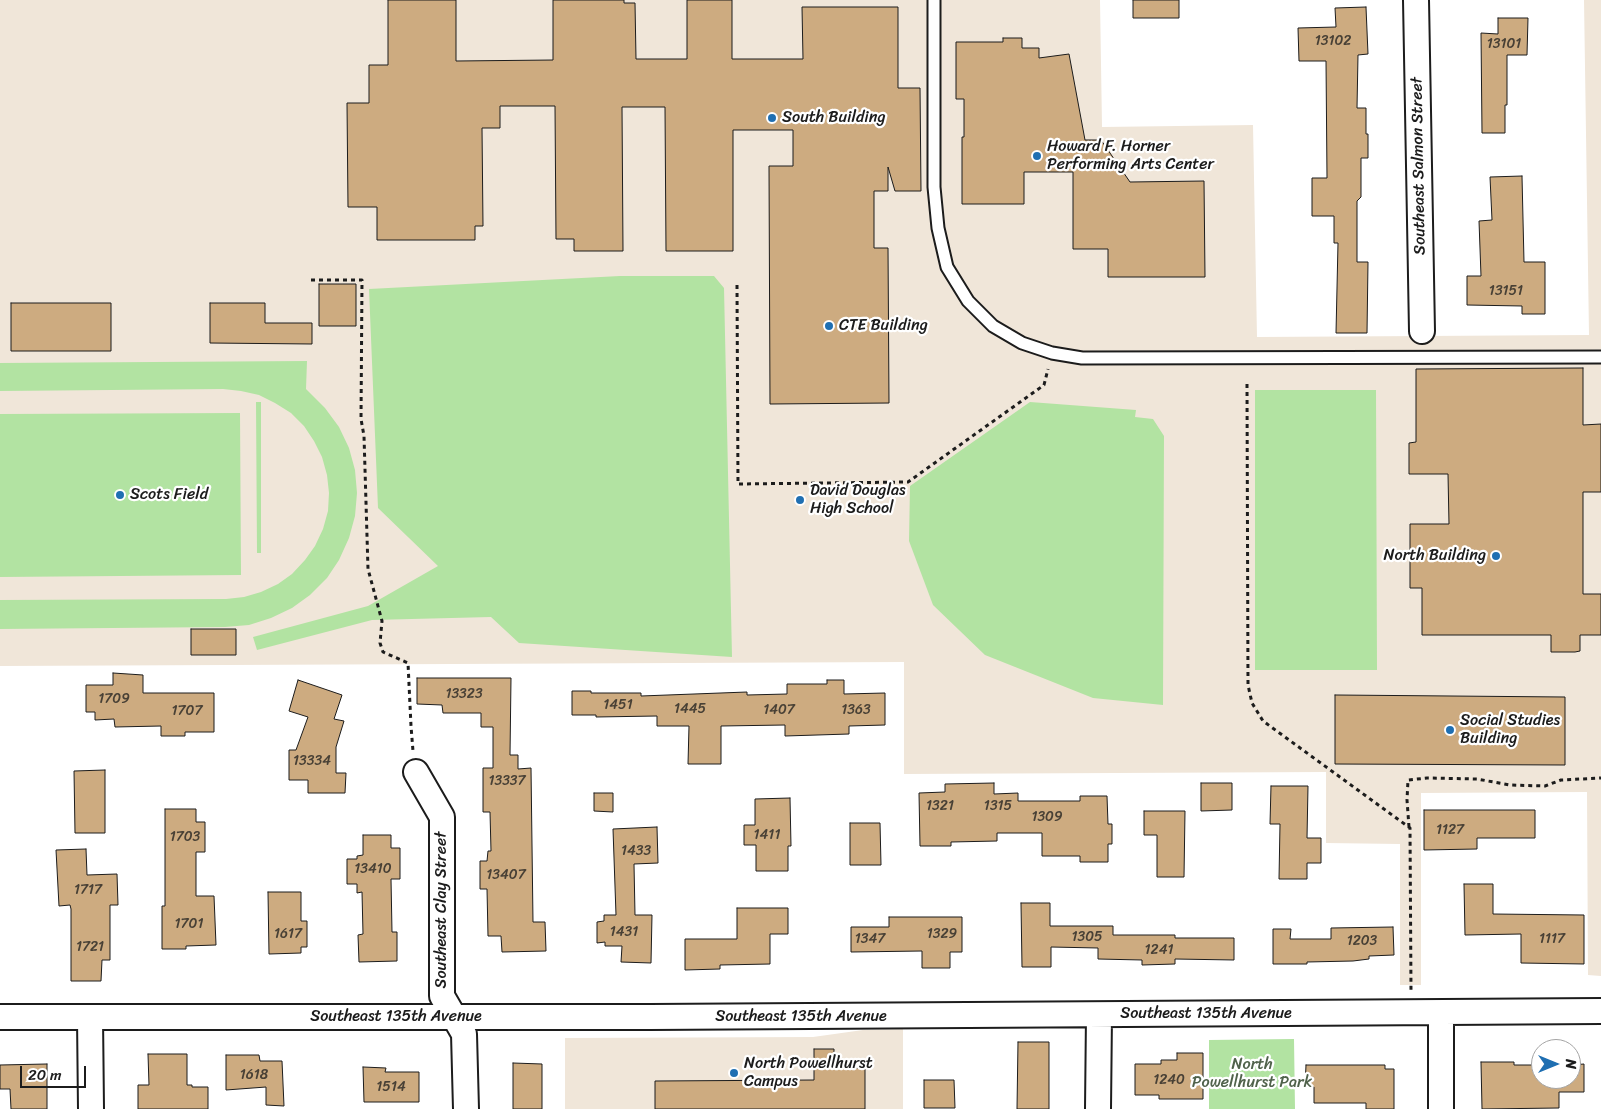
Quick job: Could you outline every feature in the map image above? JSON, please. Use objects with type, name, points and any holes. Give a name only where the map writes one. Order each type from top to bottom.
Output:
[{"type":"street","name":"Southeast Salmon Street","points":[[1416,0],[1422,332]]},
{"type":"street","name":"Southeast Clay Street","points":[[416,772],[442,817],[442,996],[464,1034],[466,1109]]},
{"type":"street","name":"Southeast 135th Avenue","points":[[0,1017],[455,1018],[1601,1011]]},
{"type":"street","points":[[1441,1013],[1441,1109]]},
{"type":"street","points":[[1098,1109],[1099,1015]]},
{"type":"street","points":[[90,1017],[91,1109]]},
{"type":"lane","points":[[934,0],[934,187],[938,228],[947,267],[968,301],[993,326],[1022,343],[1052,354],[1082,358],[1601,357]]},
{"type":"path","points":[[311,280],[362,280],[361,419],[364,436],[368,569],[382,621],[380,643],[383,652],[408,663],[411,726],[416,772]]},
{"type":"path","points":[[737,286],[738,484],[908,482],[1044,385],[1052,354]]},
{"type":"path","points":[[1247,384],[1248,685],[1252,702],[1263,721],[1410,828]]},
{"type":"path","points":[[1411,1013],[1408,780],[1427,778],[1477,779],[1510,785],[1544,786],[1562,780],[1601,778]]},
{"type":"shaded area","name":"David Douglas High School","points":[[0,0],[1100,0],[1102,127],[1253,125],[1257,337],[1589,335],[1584,0],[1601,0],[1601,976],[1588,975],[1587,792],[1421,793],[1421,985],[1400,985],[1400,844],[1326,843],[1326,772],[904,774],[904,662],[0,666]]},
{"type":"shaded area","name":"North Powellhurst Campus","points":[[903,1029],[903,1109],[565,1109],[565,1038],[813,1037],[863,1030]]},
{"type":"green space","points":[[620,276],[714,276],[724,288],[732,657],[519,643],[491,617],[372,620],[257,650],[253,637],[368,606],[438,566],[378,508],[369,289]]},
{"type":"green space","points":[[307,361],[306,389],[325,408],[339,427],[349,448],[355,470],[357,493],[355,516],[349,538],[339,560],[327,578],[310,595],[292,608],[271,618],[249,625],[225,627],[0,629],[0,600],[226,599],[244,597],[261,592],[278,584],[292,574],[315,546],[323,529],[328,511],[329,493],[322,457],[304,426],[291,413],[259,395],[223,389],[0,391],[0,363]]},
{"type":"green space","points":[[1255,390],[1376,390],[1377,670],[1255,670]]},
{"type":"green space","points":[[256,402],[261,402],[261,553],[257,553]]},
{"type":"green space","points":[[1030,402],[1136,410],[1135,417],[1153,419],[1164,436],[1163,705],[1093,698],[985,655],[933,605],[909,541],[910,486]]},
{"type":"green space","name":"Scots Field","points":[[240,413],[241,575],[0,577],[0,414]]},
{"type":"green space","name":"North Powellhurst Park","points":[[1294,1039],[1295,1109],[1209,1109],[1209,1040]]},
{"type":"building","name":"South Building","points":[[388,0],[456,0],[456,61],[553,60],[553,0],[624,0],[624,3],[635,3],[636,59],[687,59],[687,0],[732,0],[732,59],[803,59],[802,7],[898,7],[898,88],[920,88],[921,191],[895,191],[888,167],[888,191],[874,191],[874,248],[888,248],[889,403],[770,404],[769,166],[793,166],[793,130],[733,130],[733,251],[666,251],[665,107],[622,107],[623,251],[574,251],[574,239],[556,239],[555,106],[500,106],[500,128],[482,128],[483,226],[475,226],[475,240],[377,240],[377,207],[348,207],[347,103],[369,103],[369,65],[388,65]]},
{"type":"building","points":[[1133,0],[1179,0],[1179,18],[1133,18]]},
{"type":"building","points":[[1366,7],[1368,54],[1358,55],[1357,108],[1366,108],[1368,158],[1361,158],[1361,197],[1357,201],[1357,262],[1368,262],[1367,333],[1336,333],[1338,243],[1334,243],[1334,216],[1312,216],[1312,178],[1327,178],[1326,61],[1299,61],[1298,28],[1336,27],[1335,8]]},
{"type":"building","points":[[1498,18],[1528,18],[1527,55],[1507,55],[1505,133],[1482,133],[1481,33],[1498,34]]},
{"type":"building","name":"Howard F. Horner Performing Arts Center","points":[[1003,38],[1022,38],[1022,48],[1039,48],[1039,58],[1069,54],[1085,140],[1101,140],[1130,182],[1204,181],[1205,277],[1108,277],[1108,249],[1073,249],[1073,172],[1024,172],[1024,204],[962,204],[964,99],[956,99],[956,42],[1003,42]]},
{"type":"building","points":[[1522,176],[1524,262],[1545,262],[1545,314],[1522,314],[1522,306],[1467,305],[1467,276],[1481,276],[1479,221],[1492,220],[1490,177]]},
{"type":"building","points":[[319,284],[356,284],[356,326],[319,326]]},
{"type":"building","points":[[11,303],[111,303],[111,351],[11,351]]},
{"type":"building","points":[[210,303],[265,303],[265,323],[312,323],[312,344],[210,343]]},
{"type":"building","name":"North Building","points":[[1583,368],[1583,425],[1601,424],[1601,492],[1583,492],[1583,594],[1601,594],[1601,635],[1580,635],[1580,651],[1551,652],[1551,635],[1422,635],[1422,588],[1410,588],[1410,524],[1449,524],[1448,474],[1409,474],[1409,443],[1416,442],[1416,369]]},
{"type":"building","points":[[191,629],[236,629],[236,655],[191,655]]},
{"type":"building","points":[[113,673],[143,675],[143,693],[214,693],[214,732],[185,732],[185,736],[161,736],[161,726],[115,727],[114,719],[95,720],[95,712],[86,712],[86,685],[113,685]]},
{"type":"building","points":[[417,678],[511,678],[510,755],[518,755],[518,769],[531,768],[533,922],[545,922],[546,951],[502,952],[501,936],[488,936],[487,889],[480,889],[480,861],[487,861],[488,851],[491,851],[490,812],[483,812],[483,768],[493,768],[493,727],[481,727],[481,713],[443,713],[442,705],[417,704]]},
{"type":"building","points":[[298,680],[342,695],[334,719],[344,721],[336,747],[336,773],[346,773],[345,793],[308,793],[308,780],[289,780],[289,750],[296,750],[308,717],[289,711]]},
{"type":"building","points":[[827,680],[844,680],[844,694],[885,693],[885,725],[849,726],[849,734],[785,736],[785,725],[721,726],[721,764],[688,764],[689,726],[657,726],[657,716],[596,717],[596,715],[572,715],[572,691],[641,693],[641,696],[747,692],[747,695],[787,694],[787,684],[827,684]]},
{"type":"building","name":"Social Studies Building","points":[[1335,695],[1565,697],[1565,765],[1335,764]]},
{"type":"building","points":[[105,770],[105,833],[75,833],[74,771]]},
{"type":"building","points":[[994,783],[994,794],[1018,793],[1018,801],[1080,801],[1080,796],[1107,796],[1108,824],[1112,824],[1112,844],[1108,844],[1108,862],[1080,862],[1080,856],[1042,856],[1042,833],[997,833],[997,841],[951,842],[951,846],[920,846],[919,793],[945,792],[945,784]]},
{"type":"building","points":[[1201,783],[1232,783],[1232,810],[1201,811]]},
{"type":"building","points":[[1271,786],[1308,786],[1307,838],[1321,838],[1321,863],[1307,863],[1307,879],[1279,879],[1280,824],[1270,824]]},
{"type":"building","points":[[594,793],[613,793],[613,812],[594,811]]},
{"type":"building","points":[[790,798],[791,846],[788,846],[788,871],[756,871],[756,845],[744,845],[744,825],[755,825],[755,799]]},
{"type":"building","points":[[165,809],[196,809],[196,822],[205,822],[205,852],[196,852],[196,896],[214,896],[216,945],[186,946],[186,949],[162,949],[162,906],[165,906]]},
{"type":"building","points":[[1424,810],[1535,810],[1535,838],[1477,838],[1477,849],[1424,850]]},
{"type":"building","points":[[1144,811],[1185,811],[1184,877],[1157,877],[1157,835],[1144,835]]},
{"type":"building","points":[[850,823],[880,823],[881,865],[850,865]]},
{"type":"building","points":[[657,827],[658,863],[634,864],[635,915],[652,915],[651,963],[621,962],[622,946],[605,946],[605,942],[597,943],[597,922],[604,921],[604,915],[616,915],[613,829]]},
{"type":"building","points":[[363,835],[391,835],[391,848],[400,848],[400,879],[391,879],[392,932],[397,932],[397,961],[359,962],[358,935],[363,934],[362,892],[357,893],[357,884],[347,884],[347,859],[357,859],[357,856],[363,855]]},
{"type":"building","points":[[86,849],[87,875],[117,874],[118,905],[110,905],[110,960],[102,960],[101,981],[71,981],[71,909],[70,905],[59,906],[56,850]]},
{"type":"building","points":[[1464,884],[1493,884],[1493,914],[1584,915],[1584,964],[1521,963],[1521,934],[1465,935]]},
{"type":"building","points":[[268,892],[301,892],[301,921],[307,921],[307,947],[301,947],[301,953],[269,954]]},
{"type":"building","points":[[1021,903],[1050,903],[1050,926],[1113,926],[1113,935],[1175,935],[1175,938],[1234,938],[1234,960],[1175,959],[1175,964],[1142,965],[1142,960],[1098,959],[1098,948],[1051,947],[1051,967],[1022,967]]},
{"type":"building","points":[[737,908],[788,908],[788,934],[770,934],[770,964],[720,965],[720,969],[685,970],[685,939],[737,939]]},
{"type":"building","points":[[889,917],[962,917],[962,952],[950,952],[950,968],[922,968],[922,951],[851,952],[851,927],[889,927]]},
{"type":"building","points":[[1393,927],[1394,955],[1369,956],[1369,959],[1353,961],[1273,964],[1273,929],[1291,929],[1290,939],[1331,939],[1331,928]]},
{"type":"building","points":[[1018,1042],[1049,1042],[1049,1109],[1017,1109]]},
{"type":"building","points":[[814,1049],[834,1049],[834,1068],[865,1068],[865,1109],[655,1109],[655,1081],[814,1080]]},
{"type":"building","points":[[1177,1053],[1203,1053],[1203,1099],[1159,1099],[1159,1095],[1135,1095],[1135,1064],[1161,1064],[1161,1060],[1177,1060]]},
{"type":"building","points":[[148,1054],[187,1054],[187,1085],[192,1085],[192,1087],[208,1087],[208,1109],[138,1109],[138,1085],[149,1085]]},
{"type":"building","points":[[226,1055],[259,1055],[260,1061],[282,1061],[284,1106],[266,1105],[266,1087],[226,1090]]},
{"type":"building","points":[[1481,1062],[1514,1062],[1514,1065],[1531,1065],[1531,1089],[1581,1089],[1581,1064],[1584,1064],[1584,1092],[1559,1092],[1559,1108],[1482,1109]]},
{"type":"building","points":[[513,1063],[542,1064],[542,1109],[513,1109]]},
{"type":"building","points":[[47,1064],[47,1109],[11,1109],[10,1089],[0,1089],[0,1065]]},
{"type":"building","points":[[1306,1065],[1385,1065],[1385,1069],[1394,1069],[1394,1109],[1366,1109],[1366,1103],[1314,1103],[1314,1087],[1305,1087]]},
{"type":"building","points":[[363,1067],[386,1068],[385,1072],[419,1072],[419,1102],[364,1102]]},
{"type":"building","points":[[924,1080],[954,1080],[955,1108],[924,1108]]},
{"type":"place","name":"South Building","points":[[772,118]]},
{"type":"place","name":"Howard F. Horner Performing Arts Center","points":[[1037,156]]},
{"type":"place","name":"CTE Building","points":[[829,326]]},
{"type":"place","name":"Scots Field","points":[[120,495]]},
{"type":"place","name":"David Douglas High School","points":[[800,500]]},
{"type":"place","name":"North Building","points":[[1496,556]]},
{"type":"place","name":"Social Studies Building","points":[[1450,730]]},
{"type":"place","name":"North Powellhurst Campus","points":[[734,1073]]}]
